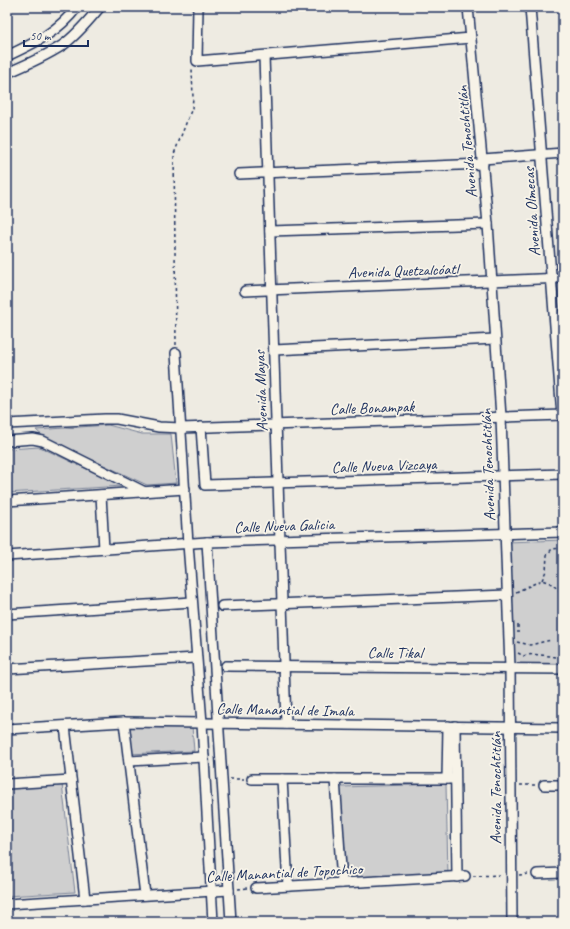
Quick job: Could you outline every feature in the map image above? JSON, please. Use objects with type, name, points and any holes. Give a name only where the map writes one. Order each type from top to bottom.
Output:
[{"type":"street","points":[[7,56],[42,39],[64,22],[77,7]]},
{"type":"street","points":[[7,73],[63,45],[100,7]]},
{"type":"street","points":[[198,7],[197,61],[471,38]]},
{"type":"street","name":"Avenida Tenochtitlán","points":[[468,7],[488,224],[501,418],[510,668],[510,875],[512,922]]},
{"type":"street","name":"Avenida Olmecas","points":[[530,7],[562,415]]},
{"type":"street","name":"Avenida Mayas","points":[[264,56],[286,724]]},
{"type":"street","points":[[239,174],[483,162],[563,153]]},
{"type":"street","points":[[270,231],[488,224]]},
{"type":"street","name":"Avenida Quetzalcóatl","points":[[245,291],[563,278]]},
{"type":"street","points":[[274,350],[495,339]]},
{"type":"street","points":[[176,353],[192,602],[202,723],[213,922]]},
{"type":"street","name":"Calle Bonampak","points":[[7,424],[117,419],[159,427],[181,428],[562,415]]},
{"type":"street","name":"Calle Nueva Vizcaya","points":[[201,427],[205,486],[563,474]]},
{"type":"street","points":[[7,441],[32,439],[43,441],[145,492]]},
{"type":"street","points":[[7,501],[185,489]]},
{"type":"street","points":[[100,495],[104,549]]},
{"type":"street","name":"Calle Nueva Galicia","points":[[7,556],[207,542],[563,532]]},
{"type":"street","points":[[207,542],[220,723],[231,922]]},
{"type":"street","points":[[222,606],[507,595]]},
{"type":"street","points":[[7,614],[192,602]]},
{"type":"street","points":[[7,669],[196,658]]},
{"type":"street","name":"Calle Tikal","points":[[226,666],[563,669]]},
{"type":"street","points":[[124,722],[145,895]]},
{"type":"street","name":"Calle Manantial de Imala","points":[[7,729],[124,722],[563,728]]},
{"type":"street","points":[[65,726],[85,899]]},
{"type":"street","points":[[451,726],[452,779],[461,877]]},
{"type":"street","points":[[129,761],[204,757]]},
{"type":"street","points":[[252,779],[452,779]]},
{"type":"street","points":[[282,779],[288,886]]},
{"type":"street","points":[[335,779],[342,883]]},
{"type":"street","points":[[7,784],[71,780]]},
{"type":"street","points":[[544,785],[563,785]]},
{"type":"street","points":[[537,874],[563,873]]},
{"type":"street","name":"Calle Manantial de Topochico","points":[[256,888],[461,877]]},
{"type":"street","name":"Calle Manantial de Topochico","points":[[7,904],[229,890]]},
{"type":"path","points":[[176,353],[174,154],[192,108],[192,64],[193,62],[197,61]]},
{"type":"path","points":[[507,595],[542,580],[546,571],[547,555],[552,549],[563,548]]},
{"type":"path","points":[[542,580],[550,583],[563,593]]},
{"type":"path","points":[[517,642],[518,622]]},
{"type":"path","points":[[508,635],[517,642],[530,645],[551,640]]},
{"type":"path","points":[[515,648],[518,654],[524,656],[535,655],[563,658]]},
{"type":"path","points":[[223,779],[252,779]]},
{"type":"path","points":[[510,785],[544,785]]},
{"type":"path","points":[[461,877],[537,874]]},
{"type":"path","name":"Calle Manantial de Topochico","points":[[229,890],[256,888]]},
{"type":"shaded area","points":[[108,425],[142,434],[171,434],[176,483],[147,485],[45,438],[36,430]]},
{"type":"shaded area","points":[[40,447],[123,486],[7,493],[7,449]]},
{"type":"shaded area","points":[[563,540],[563,664],[511,664],[507,542]]},
{"type":"shaded area","points":[[192,726],[194,751],[129,754],[126,727]]},
{"type":"shaded area","points":[[62,784],[75,892],[7,896],[7,788]]},
{"type":"shaded area","points":[[446,784],[448,875],[342,878],[339,787]]}]
